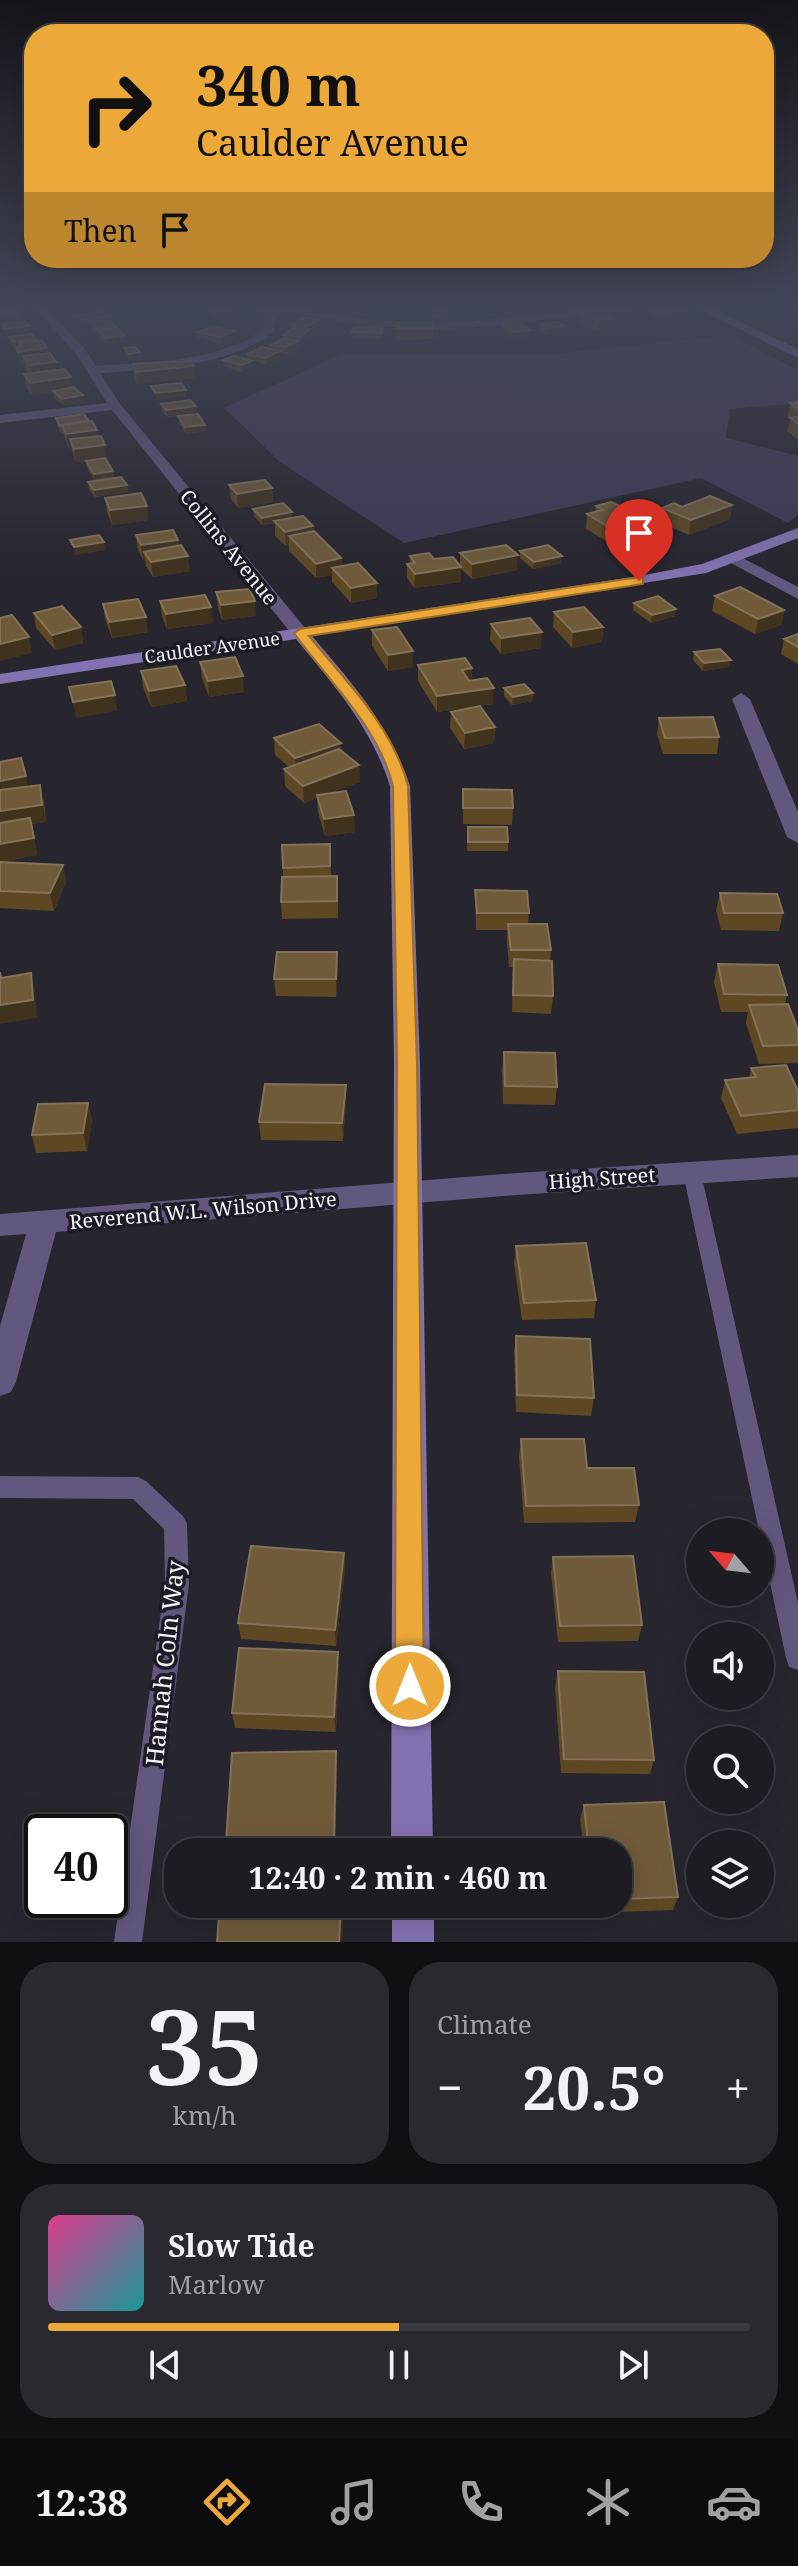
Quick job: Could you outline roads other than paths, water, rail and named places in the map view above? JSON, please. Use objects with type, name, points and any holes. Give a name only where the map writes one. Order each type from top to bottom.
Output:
[{"type":"street","name":"Collins Avenue","points":[[110,398],[383,738],[394,761],[400,786],[407,1064],[412,1838]]},
{"type":"street","points":[[0,419],[115,406]]},
{"type":"street","name":"Caulder Avenue","points":[[0,679],[639,581],[735,559],[798,533]]},
{"type":"street","points":[[735,559],[798,594]]},
{"type":"street","points":[[741,699],[798,837]]},
{"type":"street","name":"High Street","points":[[407,1192],[798,1166]]},
{"type":"street","name":"Reverend W.L. Wilson Drive","points":[[0,1225],[407,1192]]},
{"type":"street","points":[[0,1382],[44,1223]]},
{"type":"street","points":[[413,1918],[413,1942]]},
{"type":"lane","points":[[692,1173],[798,1658]]},
{"type":"lane","name":"Hannah Coln Way","points":[[0,1487],[138,1488],[175,1524],[177,1584],[128,1942]]}]
